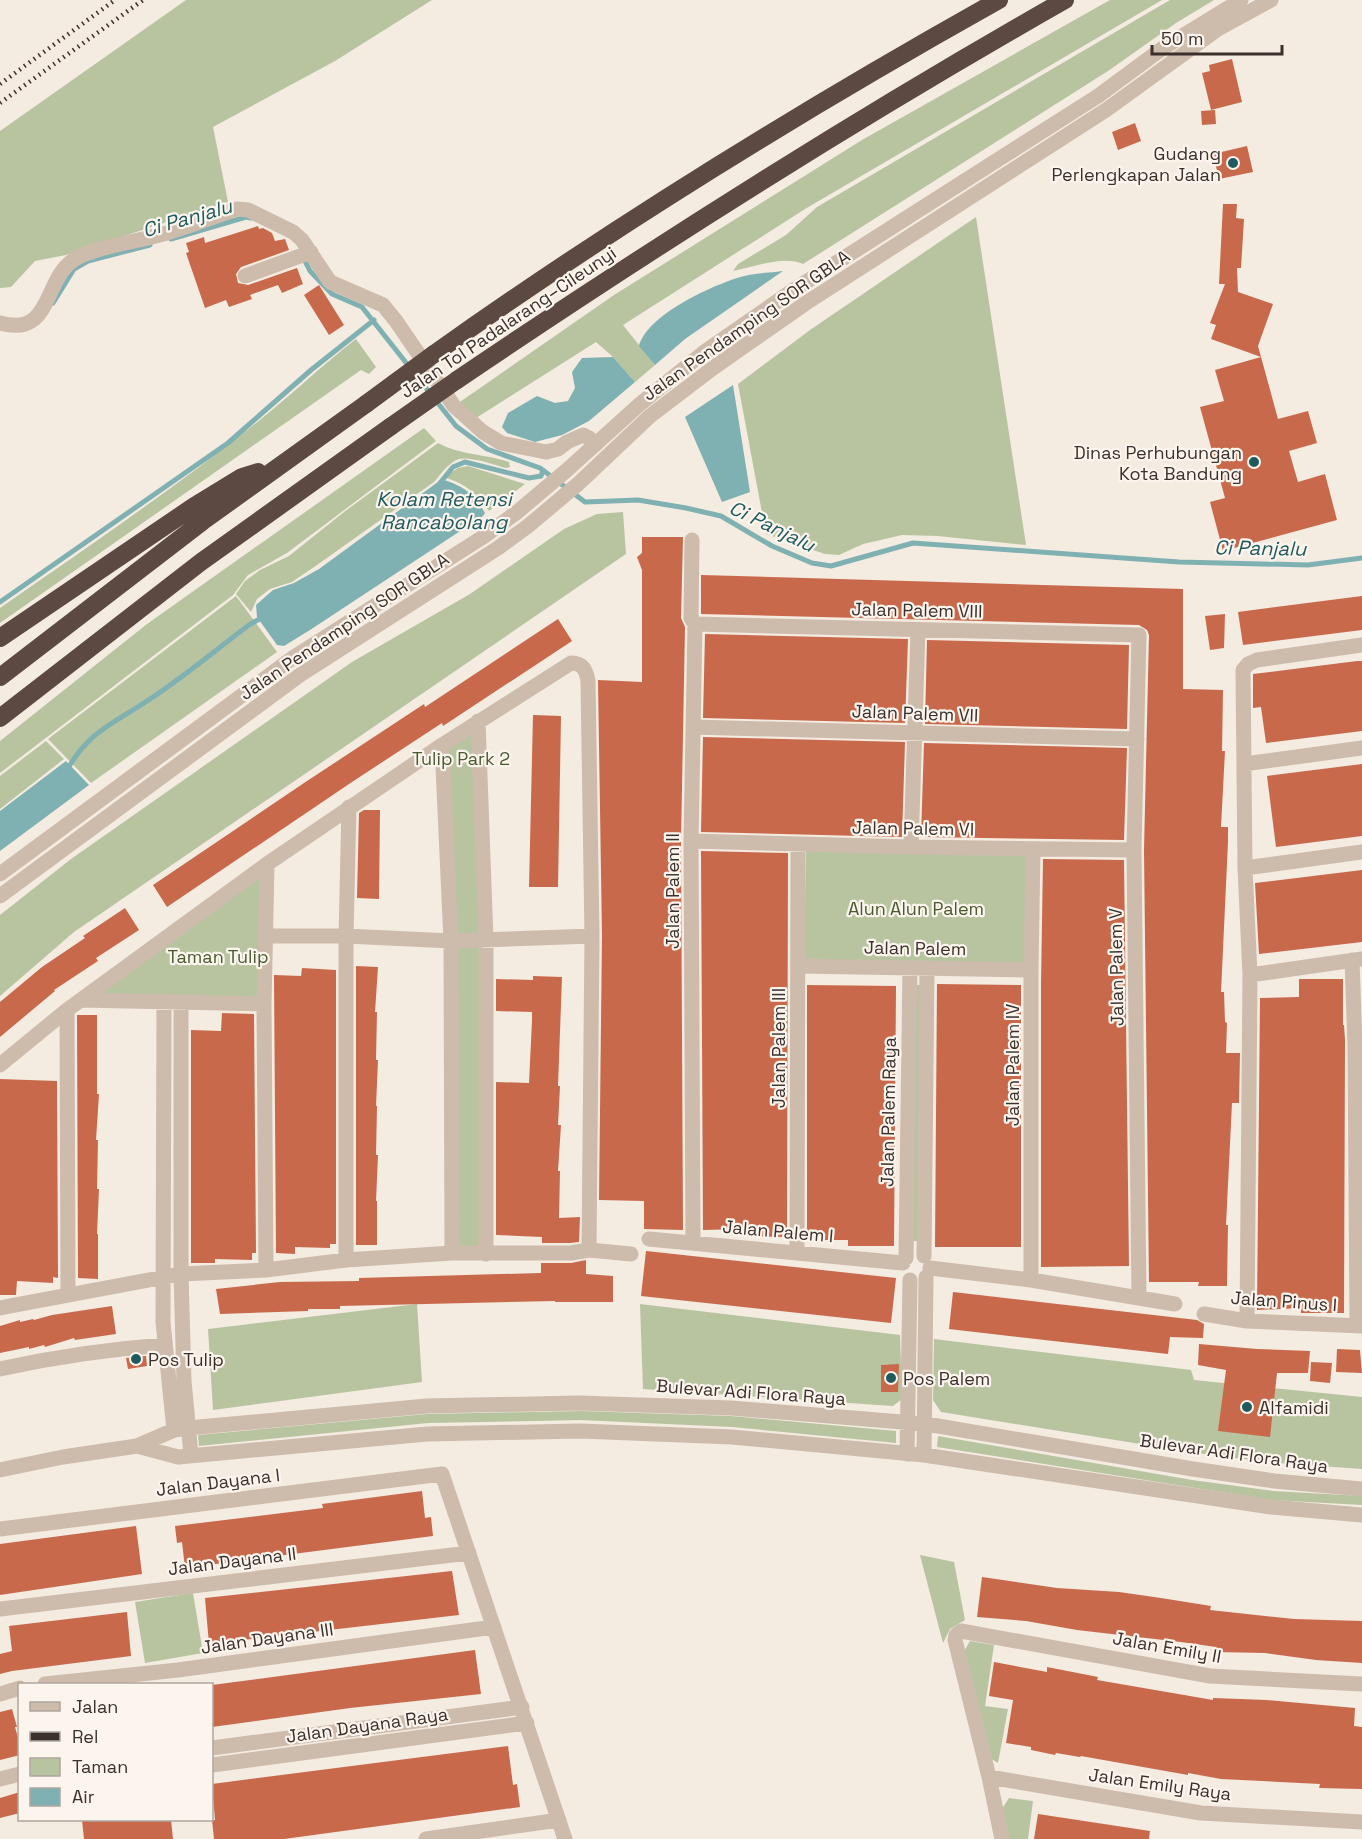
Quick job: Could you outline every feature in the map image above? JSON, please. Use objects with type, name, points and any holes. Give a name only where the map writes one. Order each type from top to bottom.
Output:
[{"type":"highway","name":"Jalan Tol Padalarang–Cileunyi","points":[[0,677],[193,528],[434,354],[554,272],[757,142],[999,0]]},
{"type":"highway","name":"Jalan Tol Padalarang–Cileunyi","points":[[0,718],[201,562],[551,316],[852,124],[1065,0]]},
{"type":"highway","points":[[0,638],[216,493],[242,477],[273,470]]},
{"type":"street","name":"Jalan Pendamping SOR GBLA","points":[[0,874],[294,657],[483,537],[516,513],[640,404],[703,353],[795,289],[1098,96],[1163,48],[1241,0]]},
{"type":"street","name":"Jalan Pendamping SOR GBLA","points":[[0,896],[300,675],[498,548],[528,526],[578,484],[650,416],[713,368],[796,310],[1106,110],[1218,29],[1271,0]]},
{"type":"street","points":[[0,323],[19,326],[36,318],[67,266],[83,255],[162,235],[237,209],[248,210],[293,232],[302,240],[306,253],[330,282],[382,305],[396,321],[454,406],[483,432],[501,443],[546,452],[558,449],[583,435],[596,444]]},
{"type":"street","points":[[245,276],[306,253]]},
{"type":"street","points":[[539,493],[552,507]]},
{"type":"street","name":"Jalan Palem II","points":[[692,540],[691,618],[695,624],[691,841],[693,1243]]},
{"type":"street","name":"Jalan Palem VIII","points":[[695,624],[1139,635]]},
{"type":"street","points":[[911,847],[918,630]]},
{"type":"street","name":"Jalan Palem V","points":[[1139,635],[1134,850],[1139,1298]]},
{"type":"street","points":[[1247,1321],[1250,975],[1245,868],[1243,670],[1248,664],[1257,660],[1362,645]]},
{"type":"street","points":[[0,1065],[67,1010],[267,864],[442,745],[571,663],[578,663],[587,673],[592,936],[589,1250]]},
{"type":"street","points":[[478,722],[486,940],[486,1254]]},
{"type":"street","name":"Jalan Palem VII","points":[[693,727],[1137,739]]},
{"type":"street","points":[[442,745],[451,941],[452,1253]]},
{"type":"street","points":[[1244,764],[1362,748]]},
{"type":"street","points":[[346,1260],[346,936],[349,807]]},
{"type":"street","name":"Jalan Palem VI","points":[[691,841],[798,845],[1134,850]]},
{"type":"street","points":[[39,844],[52,857]]},
{"type":"street","name":"Jalan Palem III","points":[[797,1252],[798,845]]},
{"type":"street","name":"Jalan Palem IV","points":[[1031,1280],[1031,970],[1034,849]]},
{"type":"street","points":[[1245,868],[1362,852]]},
{"type":"street","points":[[266,1270],[264,1004],[267,864]]},
{"type":"street","points":[[266,936],[346,936],[451,941],[592,936]]},
{"type":"street","points":[[1250,975],[1357,959],[1359,1326]]},
{"type":"street","name":"Jalan Palem","points":[[798,966],[1031,970]]},
{"type":"street","name":"Jalan Palem Raya","points":[[904,1260],[910,968]]},
{"type":"street","name":"Jalan Palem Raya","points":[[924,1455],[927,1267],[927,968]]},
{"type":"street","points":[[81,1000],[264,1004]]},
{"type":"street","points":[[164,1002],[163,1278],[165,1345],[181,1429],[191,1455]]},
{"type":"street","points":[[181,1429],[184,1381],[181,1275],[182,1002]]},
{"type":"street","points":[[67,1010],[68,1294]]},
{"type":"street","name":"Jalan Palem I","points":[[649,1239],[904,1260]]},
{"type":"street","points":[[0,1308],[181,1275],[266,1270],[346,1260],[452,1253],[571,1253],[589,1250],[631,1254]]},
{"type":"street","points":[[919,1254],[927,1267],[917,1282],[904,1276],[904,1260],[919,1254]]},
{"type":"street","points":[[927,1267],[1031,1280],[1175,1304]]},
{"type":"street","points":[[907,1454],[910,1280]]},
{"type":"street","name":"Jalan Pinus I","points":[[1204,1314],[1247,1321],[1359,1326]]},
{"type":"street","points":[[0,1369],[43,1359],[165,1345]]},
{"type":"street","name":"Bulevar Adi Flora Raya","points":[[0,1470],[63,1457],[137,1446],[181,1429],[427,1406],[579,1403],[731,1408],[926,1424],[1205,1471],[1362,1490]]},
{"type":"street","name":"Bulevar Adi Flora Raya","points":[[137,1446],[177,1457],[427,1434],[580,1431],[732,1437],[924,1455],[1271,1507],[1362,1515]]},
{"type":"street","name":"Jalan Dayana I","points":[[0,1529],[442,1474],[469,1553]]},
{"type":"street","points":[[469,1553],[565,1839]]},
{"type":"street","name":"Jalan Dayana II","points":[[0,1609],[469,1553]]},
{"type":"street","name":"Jalan Dayana III","points":[[54,1683],[178,1670],[494,1627]]},
{"type":"street","name":"Jalan Emily II","points":[[989,1777],[955,1640],[956,1635],[961,1631],[1210,1676],[1362,1684]]},
{"type":"street","points":[[0,1694],[18,1689]]},
{"type":"street","name":"Jalan Dayana Raya","points":[[213,1748],[522,1707]]},
{"type":"street","name":"Jalan Dayana Raya","points":[[213,1765],[527,1723]]},
{"type":"street","points":[[0,1779],[18,1774]]},
{"type":"street","points":[[989,1777],[1002,1839]]},
{"type":"street","name":"Jalan Emily Raya","points":[[989,1777],[1201,1814],[1362,1822]]},
{"type":"street","points":[[426,1839],[559,1820]]},
{"type":"green space","points":[[186,0],[432,0],[335,61],[213,127],[228,202],[66,255],[35,261],[11,287],[0,288],[0,131]]},
{"type":"green space","points":[[1110,0],[1162,0],[805,209],[623,325],[655,365],[635,382],[596,342],[476,418],[457,404],[614,295],[862,140]]},
{"type":"green space","points":[[1170,0],[1214,0],[1176,23],[1108,71],[803,264],[778,261],[733,271],[738,264],[786,235],[817,207]]},
{"type":"green space","points":[[976,217],[1026,545],[938,536],[902,535],[863,544],[839,555],[825,554],[766,534],[738,384],[810,330]]},
{"type":"green space","points":[[356,339],[376,367],[369,374],[361,370],[0,623],[0,608],[190,474]]},
{"type":"green space","points":[[424,428],[436,441],[287,553],[248,575],[233,595],[0,773],[0,741],[147,624]]},
{"type":"green space","points":[[438,443],[455,450],[509,462],[510,467],[459,459],[445,469],[434,482],[317,565],[292,582],[270,589],[257,599],[251,612],[236,594],[245,581],[260,570],[289,556],[344,512]]},
{"type":"green space","points":[[468,466],[525,484],[489,511],[470,490],[444,477],[458,468]]},
{"type":"green space","points":[[623,512],[626,554],[74,932],[0,996],[0,915],[71,859],[352,662],[470,594],[564,529],[597,514]]},
{"type":"green space","points":[[236,596],[277,652],[91,783],[48,739]]},
{"type":"green space","name":"Tulip Park 2","points":[[478,721],[486,1254],[452,1253],[442,745]]},
{"type":"green space","points":[[46,741],[64,759],[0,809],[0,776]]},
{"type":"green space","name":"Alun Alun Palem","points":[[806,851],[1027,854],[1026,963],[804,961]]},
{"type":"green space","name":"Taman Tulip","points":[[264,870],[260,1000],[88,998]]},
{"type":"green space","points":[[914,985],[921,985],[919,1241],[912,1241]]},
{"type":"green space","points":[[417,1304],[422,1382],[213,1410],[208,1329]]},
{"type":"green space","points":[[640,1304],[900,1335],[902,1399],[893,1406],[643,1389]]},
{"type":"green space","points":[[934,1339],[1191,1370],[1194,1380],[1362,1397],[1362,1469],[1277,1463],[1196,1453],[941,1412],[933,1400]]},
{"type":"green space","points":[[580,1411],[731,1416],[896,1431],[896,1443],[732,1427],[580,1420],[428,1423],[199,1446],[198,1435],[427,1414]]},
{"type":"green space","points":[[938,1436],[1192,1480],[1273,1491],[1362,1496],[1362,1505],[1271,1500],[937,1447]]},
{"type":"green space","points":[[920,1555],[954,1562],[965,1620],[950,1629],[943,1643]]},
{"type":"green space","points":[[193,1593],[203,1653],[145,1663],[135,1602]]},
{"type":"green space","points":[[970,1641],[994,1645],[985,1706],[1008,1709],[998,1763],[988,1757],[963,1653]]},
{"type":"green space","points":[[1009,1798],[1033,1801],[1028,1839],[1007,1839],[1000,1812]]},
{"type":"water","points":[[783,271],[685,339],[655,365],[639,346],[654,324],[666,313],[695,296],[742,276]]},
{"type":"water","points":[[613,357],[635,382],[589,421],[562,435],[535,442],[507,433],[502,427],[508,413],[537,396],[555,403],[568,401],[575,388],[572,372],[582,358]]},
{"type":"water","points":[[733,385],[750,492],[722,502],[685,417]]},
{"type":"water","name":"Kolam Retensi Rancabolang","points":[[442,479],[472,495],[485,513],[483,516],[310,630],[284,646],[277,645],[257,617],[256,605],[273,590],[294,583],[319,569]]},
{"type":"water","points":[[66,761],[89,785],[0,851],[0,811]]},
{"type":"building","points":[[1232,59],[1242,102],[1211,110],[1202,73],[1210,71],[1209,65]]},
{"type":"building","points":[[1215,110],[1216,124],[1202,125],[1201,111]]},
{"type":"building","points":[[1135,123],[1141,141],[1118,150],[1112,132]]},
{"type":"building","name":"Gudang Perlengkapan Jalan","points":[[1247,146],[1253,172],[1219,179],[1213,154]]},
{"type":"building","points":[[1223,204],[1237,204],[1236,218],[1244,219],[1241,268],[1237,268],[1238,292],[1273,304],[1258,346],[1261,357],[1211,339],[1216,325],[1210,323],[1225,284],[1219,284]]},
{"type":"building","points":[[258,226],[259,229],[263,228],[272,233],[275,241],[285,239],[289,250],[241,267],[236,274],[238,283],[248,285],[297,268],[303,284],[282,293],[278,285],[250,295],[252,299],[229,307],[226,300],[205,308],[186,253],[189,252],[186,243],[204,237],[205,243]]},
{"type":"building","points":[[319,285],[344,325],[329,335],[304,295]]},
{"type":"building","name":"Dinas Perhubungan Kota Bandung","points":[[1261,357],[1278,419],[1308,411],[1317,443],[1289,451],[1298,482],[1325,474],[1337,520],[1223,551],[1210,502],[1225,498],[1200,407],[1224,401],[1215,370]]},
{"type":"building","points":[[642,537],[683,537],[681,618],[685,627],[681,841],[683,1230],[644,1229],[644,1201],[599,1200],[602,936],[598,680],[642,682],[642,570],[637,557],[642,553]]},
{"type":"building","points":[[701,575],[1183,589],[1183,689],[1223,690],[1222,751],[1225,751],[1221,827],[1228,827],[1228,842],[1221,992],[1224,992],[1225,1022],[1227,1023],[1226,1053],[1240,1053],[1239,1103],[1232,1103],[1226,1225],[1228,1225],[1227,1286],[1198,1286],[1199,1282],[1149,1282],[1144,850],[1149,635],[1147,630],[1139,625],[701,614]]},
{"type":"building","points":[[1362,596],[1362,630],[1243,645],[1238,612]]},
{"type":"building","points":[[1225,614],[1224,648],[1210,650],[1205,616]]},
{"type":"building","points":[[558,619],[572,641],[443,726],[442,723],[352,782],[167,907],[153,885],[424,704],[425,707]]},
{"type":"building","points":[[705,634],[908,639],[905,723],[703,718]]},
{"type":"building","points":[[927,640],[1129,645],[1127,729],[925,724]]},
{"type":"building","points":[[1362,661],[1362,731],[1266,743],[1261,707],[1253,708],[1253,674]]},
{"type":"building","points":[[533,715],[561,716],[558,887],[529,887]]},
{"type":"building","points":[[703,737],[905,742],[902,837],[701,832]]},
{"type":"building","points":[[924,743],[1127,748],[1124,840],[921,837]]},
{"type":"building","points":[[1362,764],[1362,836],[1276,847],[1267,776]]},
{"type":"building","points":[[364,810],[380,810],[379,899],[357,898],[359,813]]},
{"type":"building","points":[[701,851],[788,853],[787,1237],[745,1236],[745,1229],[703,1230]]},
{"type":"building","points":[[1043,859],[1124,860],[1129,1266],[1041,1267]]},
{"type":"building","points":[[1362,870],[1362,942],[1259,954],[1255,883]]},
{"type":"building","points":[[125,908],[139,930],[96,958],[98,961],[54,990],[0,1037],[0,1002],[42,967],[85,938],[83,936]]},
{"type":"building","points":[[356,966],[378,967],[375,1012],[377,1012],[376,1060],[378,1060],[377,1245],[356,1245]]},
{"type":"building","points":[[302,968],[336,970],[336,1244],[330,1244],[330,1248],[295,1247],[295,1254],[276,1253],[274,975],[301,976]]},
{"type":"building","points":[[533,976],[562,977],[558,1086],[560,1086],[558,1125],[561,1125],[558,1171],[560,1171],[559,1218],[580,1217],[579,1242],[542,1243],[542,1237],[496,1235],[496,1082],[529,1083],[532,1012],[496,1011],[496,979],[533,980]]},
{"type":"building","points":[[1299,979],[1343,979],[1345,1040],[1344,1313],[1301,1313],[1301,1308],[1257,1310],[1260,998],[1299,997]]},
{"type":"building","points":[[937,984],[1021,985],[1021,1247],[935,1247]]},
{"type":"building","points":[[807,985],[896,986],[894,1246],[848,1246],[848,1240],[807,1240]]},
{"type":"building","points":[[222,1013],[254,1014],[256,1253],[252,1253],[252,1260],[215,1259],[215,1263],[191,1263],[191,1030],[221,1031]]},
{"type":"building","points":[[77,1015],[97,1015],[98,1279],[78,1278]]},
{"type":"building","points":[[0,1079],[57,1081],[58,1278],[53,1277],[53,1283],[17,1281],[16,1295],[0,1295]]},
{"type":"building","points":[[646,1251],[896,1278],[891,1323],[641,1296]]},
{"type":"building","points":[[586,1260],[586,1274],[613,1276],[613,1302],[555,1301],[340,1306],[340,1309],[220,1314],[216,1289],[280,1282],[359,1281],[359,1278],[541,1273],[541,1263],[571,1263]]},
{"type":"building","points":[[953,1292],[1197,1320],[1204,1324],[1203,1338],[1170,1337],[1168,1354],[949,1329]]},
{"type":"building","points":[[112,1306],[116,1334],[75,1340],[74,1338],[45,1347],[44,1345],[29,1349],[29,1347],[0,1353],[0,1326],[20,1320],[20,1322],[34,1320]]},
{"type":"building","points":[[1199,1344],[1310,1351],[1308,1373],[1277,1373],[1270,1437],[1218,1431],[1226,1370],[1198,1365]]},
{"type":"building","points":[[1337,1349],[1360,1350],[1362,1373],[1336,1372]]},
{"type":"building","points":[[146,1356],[147,1366],[128,1369],[126,1358]]},
{"type":"building","points":[[1311,1362],[1332,1363],[1330,1383],[1310,1381]]},
{"type":"building","name":"Pos Palem","points":[[899,1364],[898,1392],[881,1392],[881,1365]]},
{"type":"building","points":[[422,1491],[425,1518],[431,1517],[433,1536],[185,1568],[182,1542],[177,1543],[175,1526],[323,1508],[322,1504]]},
{"type":"building","points":[[136,1526],[142,1574],[0,1595],[0,1544]]},
{"type":"building","points":[[452,1571],[459,1615],[209,1644],[205,1598]]},
{"type":"building","points":[[982,1577],[1057,1588],[1119,1592],[1161,1598],[1211,1606],[1210,1610],[1294,1619],[1362,1621],[1362,1663],[1265,1653],[1216,1652],[1216,1647],[1077,1630],[1026,1621],[977,1617]]},
{"type":"building","points":[[127,1612],[131,1656],[0,1674],[0,1654],[12,1651],[9,1626]]},
{"type":"building","points":[[475,1650],[481,1694],[350,1708],[213,1727],[213,1685]]},
{"type":"building","points":[[994,1662],[1047,1672],[1047,1667],[1098,1677],[1097,1680],[1213,1700],[1213,1698],[1266,1700],[1355,1708],[1354,1726],[1362,1727],[1362,1789],[1319,1788],[1320,1784],[1221,1779],[1188,1773],[1188,1775],[1081,1756],[1056,1753],[1055,1755],[1031,1750],[1031,1747],[1006,1743],[1013,1700],[989,1696]]},
{"type":"building","points":[[12,1709],[17,1727],[15,1727],[18,1738],[18,1756],[0,1760],[0,1712]]},
{"type":"building","points":[[508,1746],[513,1785],[517,1784],[520,1807],[284,1839],[214,1839],[213,1784]]},
{"type":"building","points":[[18,1793],[18,1814],[0,1818],[0,1798]]},
{"type":"building","points":[[1038,1814],[1150,1831],[1149,1839],[1034,1839]]},
{"type":"building","points":[[82,1821],[171,1821],[173,1839],[84,1839]]},
{"type":"waterway","name":"Ci Panjalu","points":[[171,239],[246,217],[251,218]]},
{"type":"waterway","name":"Ci Panjalu","points":[[53,303],[74,269],[88,261],[150,245]]},
{"type":"waterway","name":"Ci Panjalu","points":[[303,257],[310,271],[332,294],[362,307],[456,426],[487,449],[540,468],[585,502],[638,500],[721,516],[772,546],[812,563],[831,566],[913,543],[1179,562],[1308,565],[1362,558]]},
{"type":"waterway","points":[[0,602],[228,443],[311,370],[374,320]]},
{"type":"waterway","points":[[440,483],[453,467],[465,462],[529,478],[541,476],[543,470]]},
{"type":"waterway","points":[[67,770],[95,735],[165,689],[249,625],[263,617]]},
{"type":"railway","points":[[0,84],[115,0]]},
{"type":"railway","points":[[0,103],[143,0]]},
{"type":"place","name":"Gudang Perlengkapan Jalan","points":[[1233,163]]},
{"type":"place","name":"Dinas Perhubungan Kota Bandung","points":[[1254,462]]},
{"type":"place","name":"Pos Tulip","points":[[136,1359]]},
{"type":"place","name":"Pos Palem","points":[[891,1378]]},
{"type":"place","name":"Alfamidi","points":[[1247,1407]]}]
